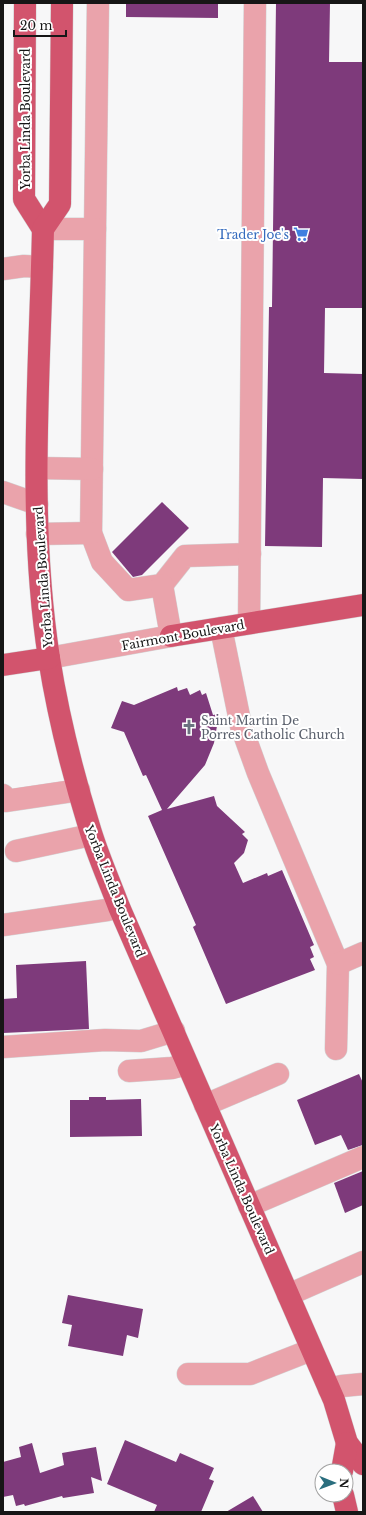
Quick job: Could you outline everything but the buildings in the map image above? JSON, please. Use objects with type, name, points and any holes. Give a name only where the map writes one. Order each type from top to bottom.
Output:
[{"type":"main road","name":"Yorba Linda Boulevard","points":[[25,3],[24,199],[43,229],[37,468],[37,534],[49,658],[65,741],[92,835],[119,907],[334,1400],[347,1443],[363,1464]]},
{"type":"main road","points":[[43,229],[60,204],[62,3]]},
{"type":"main road","name":"Fairmont Boulevard","points":[[171,636],[363,605]]},
{"type":"main road","name":"Fairmont Boulevard","points":[[3,665],[49,658]]},
{"type":"main road","name":"Yorba Linda Boulevard","points":[[343,1463],[347,1443]]},
{"type":"street","points":[[98,3],[91,533],[102,562],[128,590],[162,585],[185,556],[250,554]]},
{"type":"street","points":[[249,623],[255,3]]},
{"type":"street","points":[[43,229],[95,229]]},
{"type":"street","points":[[3,269],[24,266],[42,267]]},
{"type":"street","points":[[37,468],[92,469]]},
{"type":"street","points":[[3,492],[37,504]]},
{"type":"street","points":[[37,534],[91,533]]},
{"type":"street","points":[[162,585],[171,636]]},
{"type":"street","points":[[221,628],[241,726],[258,773],[338,964],[336,1049]]},
{"type":"street","name":"Fairmont Boulevard","points":[[49,658],[171,636]]},
{"type":"street","points":[[3,795],[5,802],[79,790]]},
{"type":"street","points":[[16,852],[92,835]]},
{"type":"street","points":[[3,925],[119,907]]},
{"type":"street","points":[[338,964],[363,953]]},
{"type":"street","points":[[3,1047],[106,1040],[141,1040],[174,1031]]},
{"type":"street","points":[[129,1071],[172,1068],[187,1064]]},
{"type":"street","points":[[205,1105],[278,1074]]},
{"type":"street","points":[[249,1206],[363,1157]]},
{"type":"street","points":[[288,1295],[363,1262]]},
{"type":"street","points":[[188,1374],[250,1374],[312,1350]]},
{"type":"street","points":[[329,1390],[342,1386],[363,1384]]},
{"type":"place","name":"Trader Joe's","points":[[301,234]]},
{"type":"place","name":"Saint Martin De Porres Catholic Church","points":[[189,727]]}]
